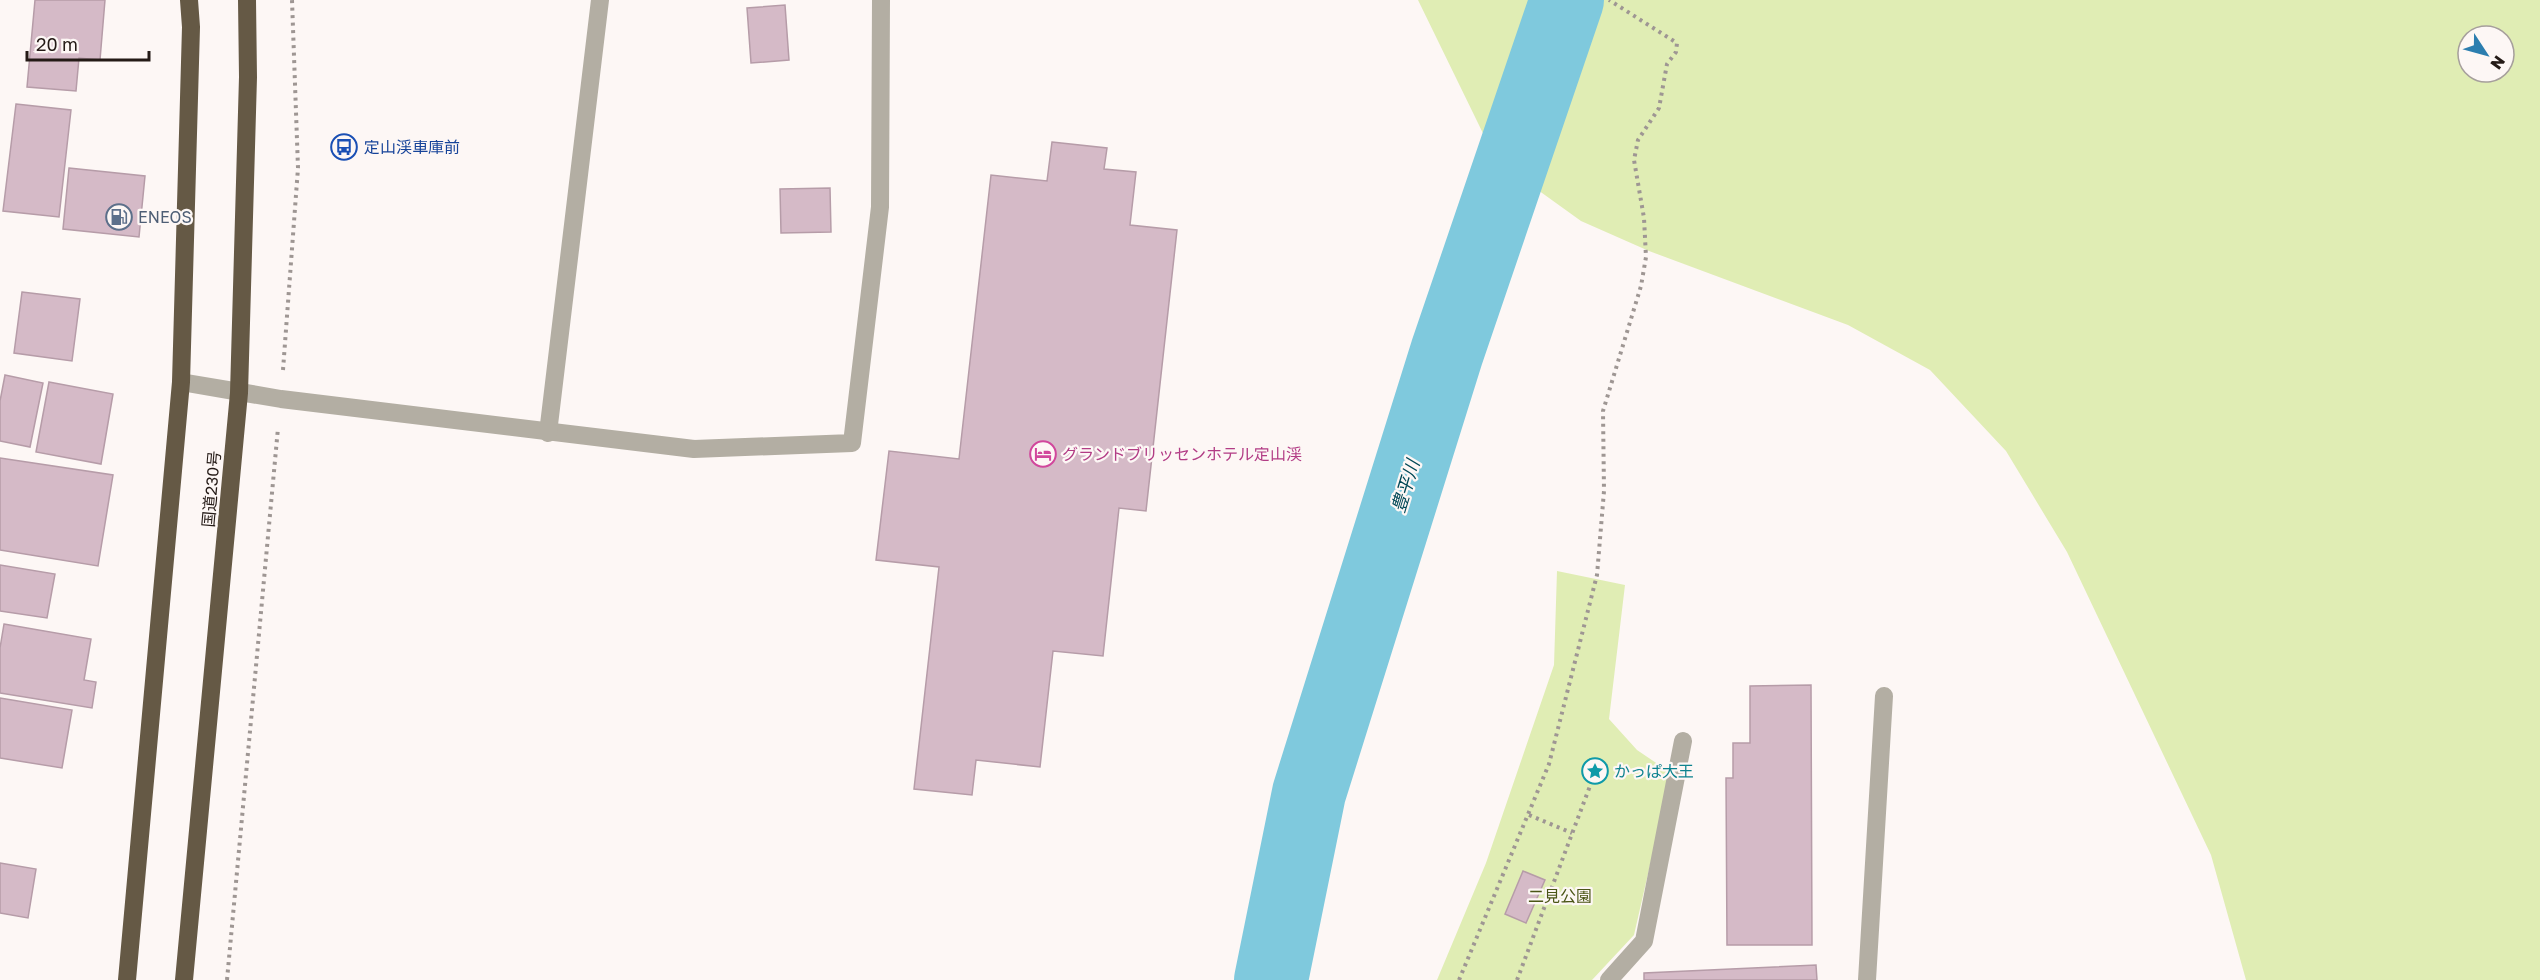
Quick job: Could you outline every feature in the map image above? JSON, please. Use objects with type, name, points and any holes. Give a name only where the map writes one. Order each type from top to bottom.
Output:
[{"type":"highway","points":[[127,980],[181,382],[191,27],[189,0]]},
{"type":"highway","name":"国道230号","points":[[184,980],[238,393],[248,77],[248,0]]},
{"type":"street","points":[[548,433],[600,0]]},
{"type":"street","points":[[181,382],[281,399],[694,449],[852,443],[880,207],[881,0]]},
{"type":"street","points":[[1867,980],[1884,696]]},
{"type":"street","points":[[1609,980],[1644,941],[1683,741]]},
{"type":"path","points":[[227,980],[281,399],[298,168],[292,0]]},
{"type":"path","points":[[1459,980],[1529,815],[1548,764],[1598,575],[1604,491],[1603,411],[1641,286],[1646,256],[1644,218],[1634,160],[1638,141],[1659,108],[1667,64],[1676,52],[1677,43],[1609,0]]},
{"type":"path","points":[[1517,980],[1590,786]]},
{"type":"path","points":[[1529,815],[1572,833]]},
{"type":"green space","points":[[1418,0],[2540,0],[2540,980],[2246,980],[2211,855],[2067,552],[2006,451],[1930,370],[1848,325],[1649,251],[1581,221],[1496,160]]},
{"type":"green space","name":"二見公園","points":[[1557,571],[1625,585],[1609,719],[1637,750],[1671,773],[1634,935],[1592,980],[1437,980],[1486,863],[1554,665]]},
{"type":"building","points":[[35,0],[105,0],[100,60],[79,58],[76,91],[27,87]]},
{"type":"building","points":[[785,5],[789,60],[751,63],[747,8]]},
{"type":"building","points":[[16,104],[71,110],[59,217],[3,211]]},
{"type":"building","points":[[1052,142],[1107,148],[1104,169],[1136,172],[1130,225],[1177,230],[1146,511],[1119,508],[1103,656],[1053,651],[1040,767],[976,760],[972,795],[914,789],[939,567],[876,560],[889,451],[959,459],[991,175],[1047,181]]},
{"type":"building","points":[[69,168],[145,176],[139,237],[63,229]]},
{"type":"building","points":[[830,188],[831,232],[781,233],[780,189]]},
{"type":"building","points":[[22,292],[80,299],[72,361],[14,353]]},
{"type":"building","points":[[5,375],[43,383],[30,447],[0,441],[0,401]]},
{"type":"building","points":[[49,382],[113,394],[101,464],[36,452]]},
{"type":"building","points":[[0,458],[113,475],[98,566],[0,550]]},
{"type":"building","points":[[0,565],[55,574],[47,618],[0,611]]},
{"type":"building","points":[[4,624],[91,639],[84,680],[96,682],[92,708],[0,693],[0,648]]},
{"type":"building","points":[[1811,685],[1812,945],[1727,945],[1726,778],[1733,778],[1733,743],[1750,743],[1750,686]]},
{"type":"building","points":[[0,698],[72,710],[62,768],[0,758]]},
{"type":"building","points":[[1590,759],[1607,765],[1601,782],[1584,777]]},
{"type":"building","points":[[0,863],[36,869],[28,918],[0,913]]},
{"type":"building","points":[[1523,871],[1545,880],[1526,923],[1505,914]]},
{"type":"building","points":[[1816,965],[1817,980],[1644,980],[1644,973]]},
{"type":"waterway","name":"豊平川","points":[[1271,980],[1309,793],[1447,352],[1567,0]]},
{"type":"place","name":"定山渓車庫前","points":[[344,147]]},
{"type":"place","name":"ENEOS","points":[[119,217]]},
{"type":"place","name":"グランドブリッセンホテル定山渓","points":[[1043,454]]},
{"type":"place","name":"かっぱ大王","points":[[1595,771]]}]
